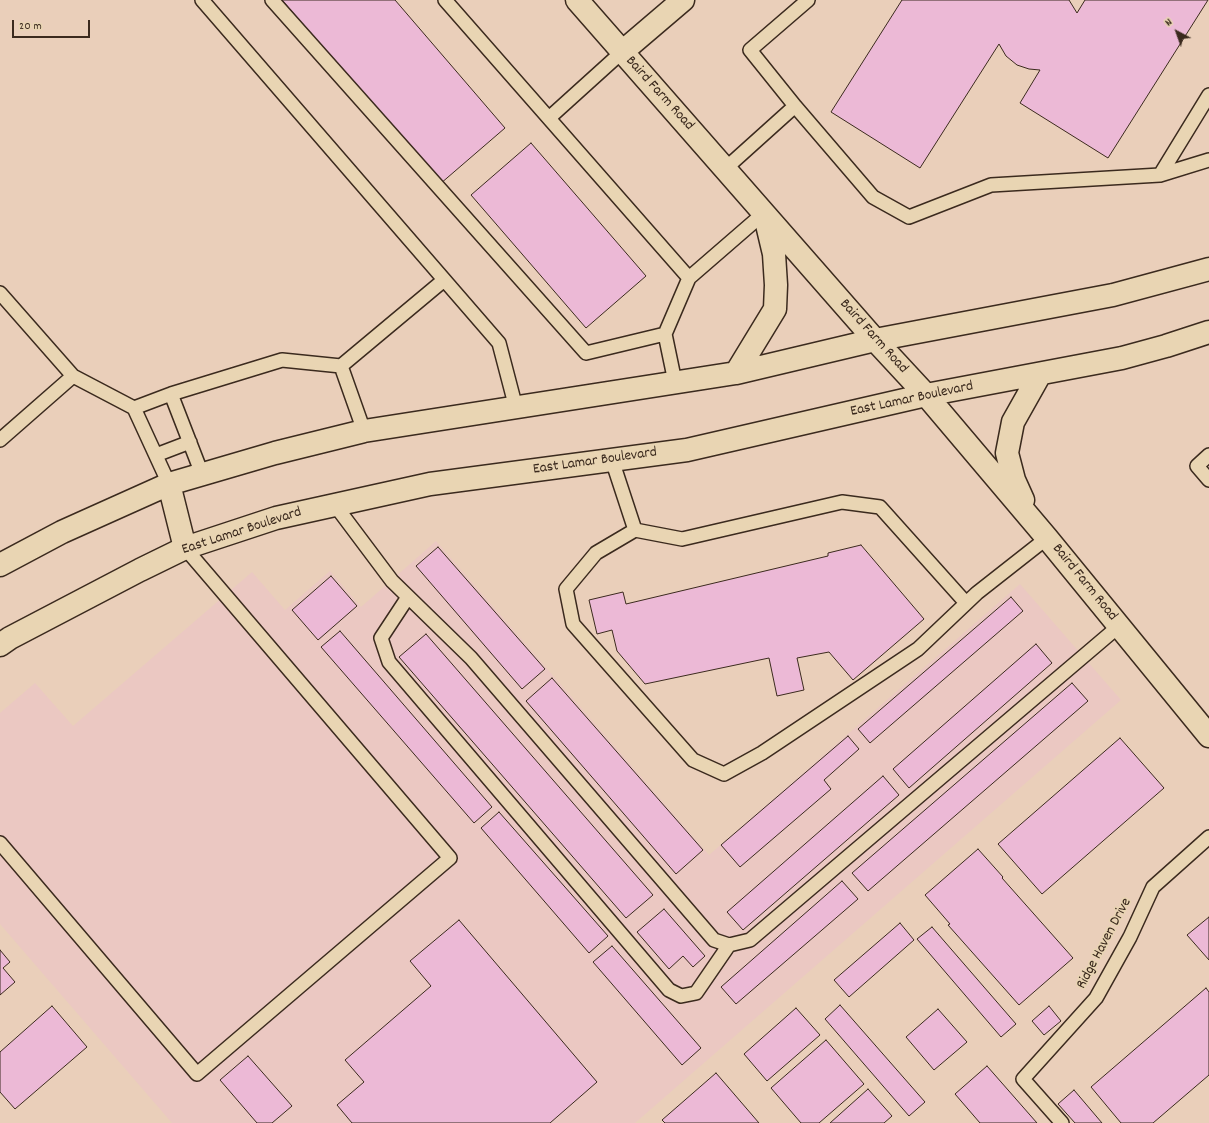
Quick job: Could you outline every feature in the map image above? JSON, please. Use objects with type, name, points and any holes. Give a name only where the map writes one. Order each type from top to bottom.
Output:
[{"type":"main road","name":"Baird Farm Road","points":[[576,0],[874,340],[926,395],[1047,538],[1209,736]]},
{"type":"main road","points":[[622,52],[683,0]]},
{"type":"main road","points":[[736,373],[774,309],[776,285],[774,254],[764,213]]},
{"type":"main road","points":[[0,565],[62,532],[169,484],[275,453],[364,430],[516,408],[736,373],[874,340],[1113,296],[1209,269]]},
{"type":"main road","name":"East Lamar Boulevard","points":[[0,645],[10,638],[185,548],[276,518],[430,484],[687,450],[926,395],[1122,358],[1209,332]]},
{"type":"main road","points":[[1033,522],[1014,480],[1008,453],[1013,422],[1040,374]]},
{"type":"main road","points":[[169,484],[185,548]]},
{"type":"lane","points":[[202,0],[499,343],[516,408]]},
{"type":"lane","points":[[272,0],[586,353],[665,334]]},
{"type":"lane","points":[[445,0],[689,278]]},
{"type":"lane","points":[[808,0],[750,50],[872,197],[909,217],[991,185],[1160,175],[1209,160]]},
{"type":"lane","points":[[549,118],[622,52]]},
{"type":"lane","points":[[1160,175],[1209,95]]},
{"type":"lane","points":[[725,169],[795,106]]},
{"type":"lane","points":[[675,382],[665,334],[689,278],[764,213]]},
{"type":"lane","points":[[134,408],[171,394],[282,360],[341,366],[444,280]]},
{"type":"lane","points":[[0,293],[73,376],[134,408],[169,484]]},
{"type":"lane","points":[[341,366],[364,430]]},
{"type":"lane","points":[[0,440],[73,376]]},
{"type":"lane","points":[[171,394],[202,474]]},
{"type":"lane","points":[[156,455],[190,442]]},
{"type":"lane","points":[[1209,455],[1197,466],[1209,480]]},
{"type":"lane","points":[[612,460],[635,530]]},
{"type":"lane","points":[[966,603],[880,507],[842,502],[682,539],[635,530],[596,553],[566,589],[573,624],[693,760],[724,774],[762,753],[918,649],[977,593],[1047,538]]},
{"type":"lane","points":[[335,505],[392,581],[471,658],[714,940],[728,945],[750,940],[1119,626]]},
{"type":"lane","points":[[0,843],[197,1074],[450,858],[185,548]]},
{"type":"lane","points":[[408,596],[381,638],[389,662],[670,990],[681,996],[696,993],[728,945]]},
{"type":"lane","name":"Ridge Haven Drive","points":[[1062,1123],[1023,1079],[1096,998],[1130,937],[1153,887],[1209,837]]},
{"type":"shaded area","points":[[436,541],[709,855],[1020,584],[1121,700],[635,1123],[172,1123],[0,924],[0,713],[35,683],[73,726],[252,572],[285,610],[330,571],[361,607]]},
{"type":"building","points":[[282,0],[395,0],[505,128],[440,184]]},
{"type":"building","points":[[902,0],[1069,0],[1077,13],[1085,0],[1208,0],[1108,158],[1020,103],[1040,70],[1029,69],[1017,65],[1006,56],[999,44],[920,168],[831,112]]},
{"type":"building","points":[[531,143],[646,276],[586,328],[471,195]]},
{"type":"building","points":[[861,545],[924,619],[853,680],[829,652],[797,658],[804,690],[777,696],[769,658],[645,684],[617,651],[612,630],[597,634],[589,600],[623,592],[626,604],[828,556],[828,553]]},
{"type":"building","points":[[438,547],[545,669],[522,689],[416,566]]},
{"type":"building","points":[[331,576],[357,606],[318,640],[292,610]]},
{"type":"building","points":[[1011,597],[1023,611],[870,743],[858,729]]},
{"type":"building","points":[[340,631],[492,807],[474,823],[321,647]]},
{"type":"building","points":[[426,634],[653,895],[626,918],[399,657]]},
{"type":"building","points":[[1036,644],[1052,663],[909,788],[893,769]]},
{"type":"building","points":[[552,678],[703,850],[676,874],[526,701]]},
{"type":"building","points":[[1072,683],[1088,701],[868,891],[852,873]]},
{"type":"building","points":[[848,736],[859,749],[824,780],[831,789],[740,867],[721,845]]},
{"type":"building","points":[[1120,738],[1164,788],[1042,894],[998,844]]},
{"type":"building","points":[[883,776],[899,795],[743,930],[727,912]]},
{"type":"building","points":[[499,812],[608,936],[589,953],[481,828]]},
{"type":"building","points":[[978,849],[1073,958],[1019,1005],[948,925],[950,924],[925,895]]},
{"type":"building","points":[[842,881],[858,899],[736,1004],[721,987]]},
{"type":"building","points":[[664,909],[705,956],[693,967],[683,956],[669,969],[637,932]]},
{"type":"building","points":[[1209,917],[1209,960],[1187,935]]},
{"type":"building","points":[[459,920],[597,1082],[550,1123],[352,1123],[337,1105],[364,1082],[345,1060],[431,986],[410,961]]},
{"type":"building","points":[[900,923],[914,940],[849,997],[834,980]]},
{"type":"building","points":[[932,927],[1016,1024],[1001,1037],[917,939]]},
{"type":"building","points":[[612,946],[701,1048],[682,1065],[593,962]]},
{"type":"building","points":[[0,950],[10,962],[3,968],[15,982],[0,995]]},
{"type":"building","points":[[1206,988],[1209,992],[1209,1075],[1153,1123],[1121,1123],[1091,1087]]},
{"type":"building","points":[[840,1005],[925,1102],[909,1116],[825,1019]]},
{"type":"building","points":[[52,1006],[87,1047],[15,1109],[0,1092],[0,1052]]},
{"type":"building","points":[[1049,1006],[1061,1021],[1044,1035],[1032,1021]]},
{"type":"building","points":[[796,1008],[820,1035],[767,1081],[744,1054]]},
{"type":"building","points":[[938,1009],[967,1042],[934,1070],[906,1037]]},
{"type":"building","points":[[826,1040],[864,1084],[819,1123],[801,1123],[771,1088]]},
{"type":"building","points":[[248,1056],[292,1106],[272,1123],[257,1123],[220,1080]]},
{"type":"building","points":[[987,1066],[1037,1123],[980,1123],[955,1094]]},
{"type":"building","points":[[716,1073],[759,1123],[665,1123],[662,1120]]},
{"type":"building","points":[[868,1089],[892,1116],[884,1123],[830,1123]]},
{"type":"building","points":[[1074,1090],[1102,1123],[1075,1123],[1058,1104]]}]
